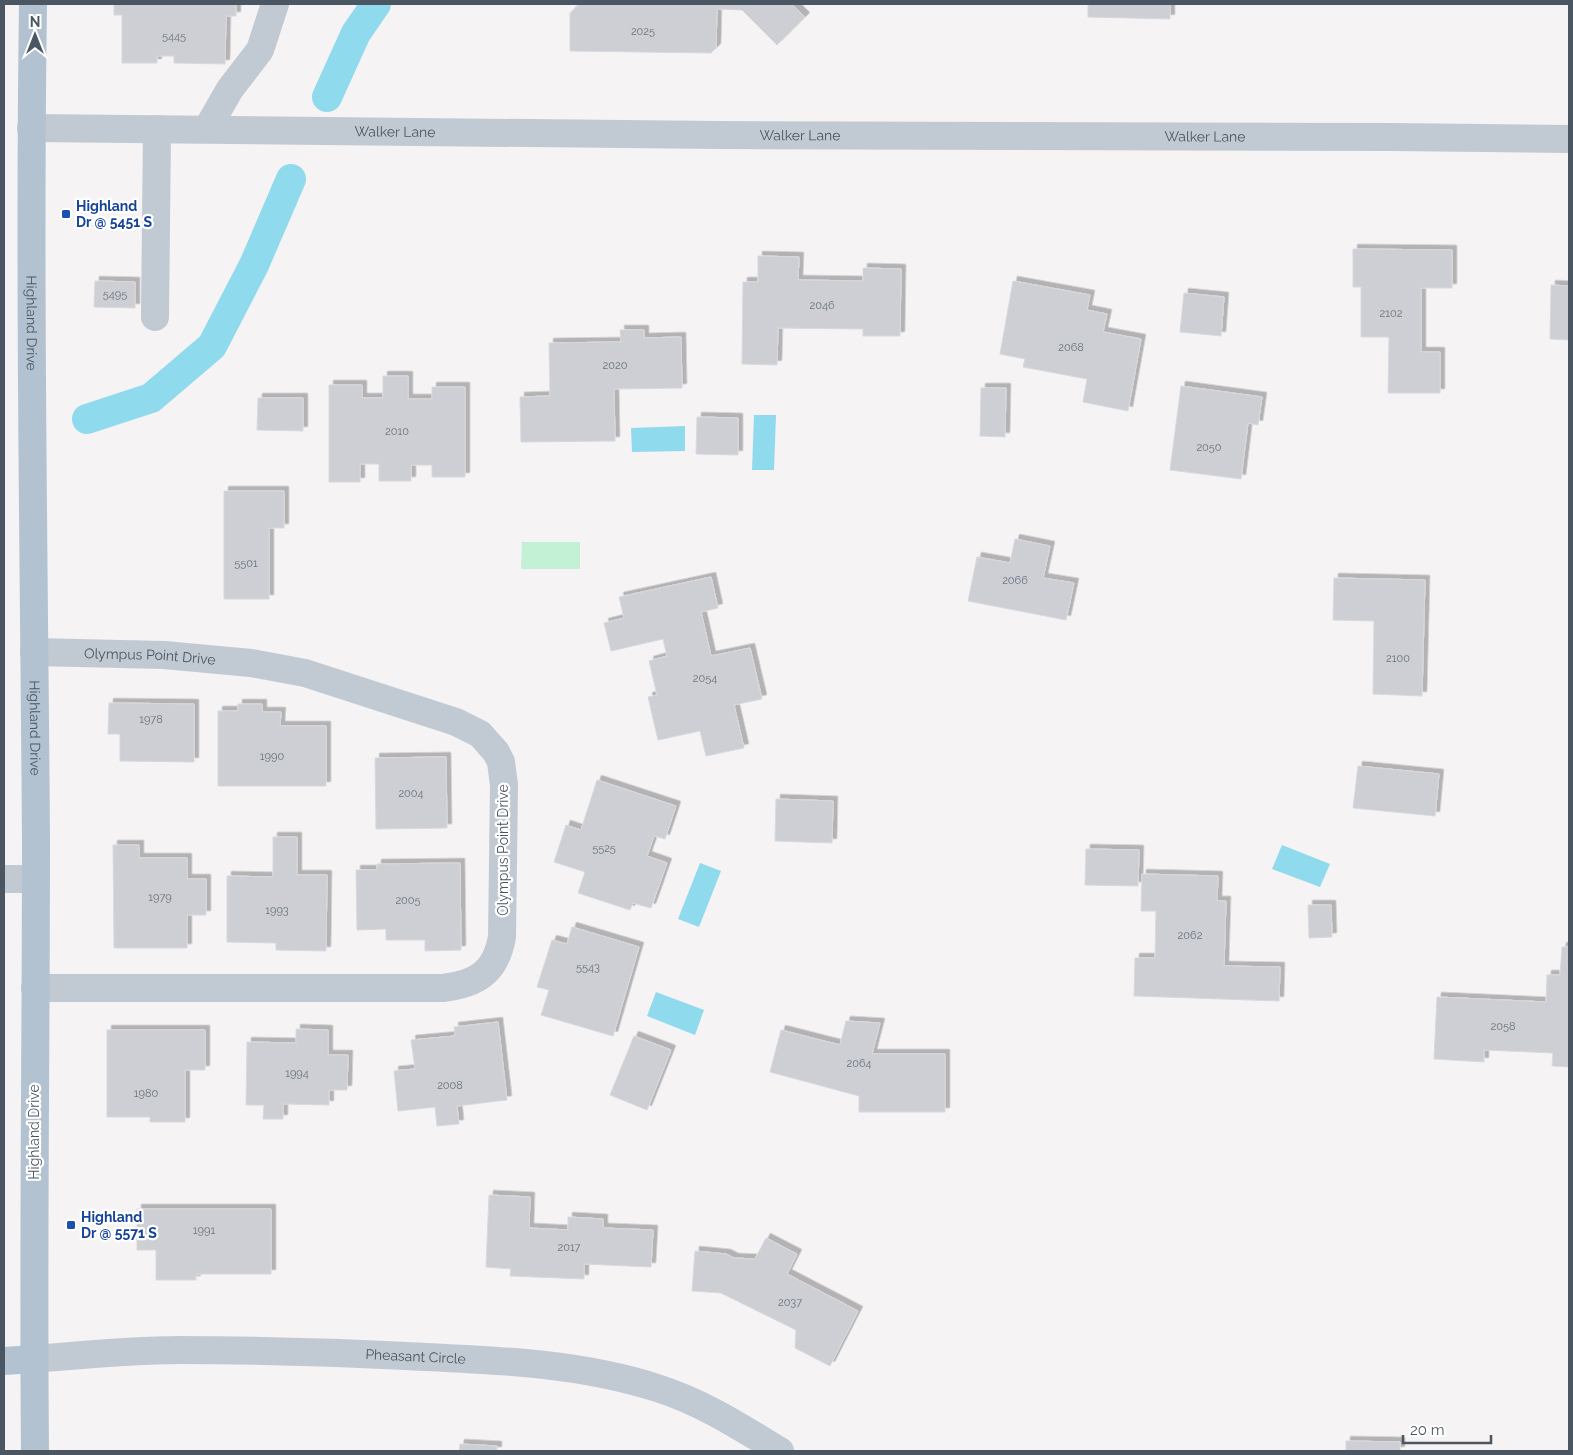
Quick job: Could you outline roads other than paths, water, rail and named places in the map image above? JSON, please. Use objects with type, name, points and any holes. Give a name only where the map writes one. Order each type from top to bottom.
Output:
[{"type":"main road","name":"Highland Drive","points":[[33,4],[31,128],[36,879],[35,1451]]},
{"type":"main road","points":[[4,1361],[34,1358]]},
{"type":"street","points":[[207,130],[230,89],[260,50],[275,4]]},
{"type":"street","name":"Walker Lane","points":[[31,128],[699,135],[1569,139]]},
{"type":"street","points":[[155,317],[157,129]]},
{"type":"street","name":"Olympus Point Drive","points":[[34,652],[164,655],[251,663],[305,673],[456,722],[480,734],[496,752],[501,762],[504,785],[502,937],[497,957],[485,973],[465,985],[443,988],[35,988]]},
{"type":"street","points":[[4,879],[36,879]]},
{"type":"street","name":"Pheasant Circle","points":[[34,1358],[178,1350],[370,1354],[515,1361],[553,1365],[623,1378],[689,1399],[715,1412],[780,1451]]},
{"type":"water","points":[[754,415],[776,415],[774,470],[752,470]]},
{"type":"water","points":[[685,426],[685,451],[632,452],[631,428]]},
{"type":"water","points":[[1282,845],[1330,864],[1320,887],[1272,869]]},
{"type":"water","points":[[700,863],[721,871],[699,927],[678,919]]},
{"type":"water","points":[[656,992],[704,1010],[695,1035],[647,1016]]},
{"type":"waterway","points":[[327,97],[356,33],[376,4]]},
{"type":"waterway","points":[[87,419],[151,398],[212,346],[254,265],[291,179]]},
{"type":"place","name":"Highland Dr @ 5451 S","points":[[66,214]]},
{"type":"place","name":"Highland Dr @ 5571 S","points":[[71,1225]]}]
